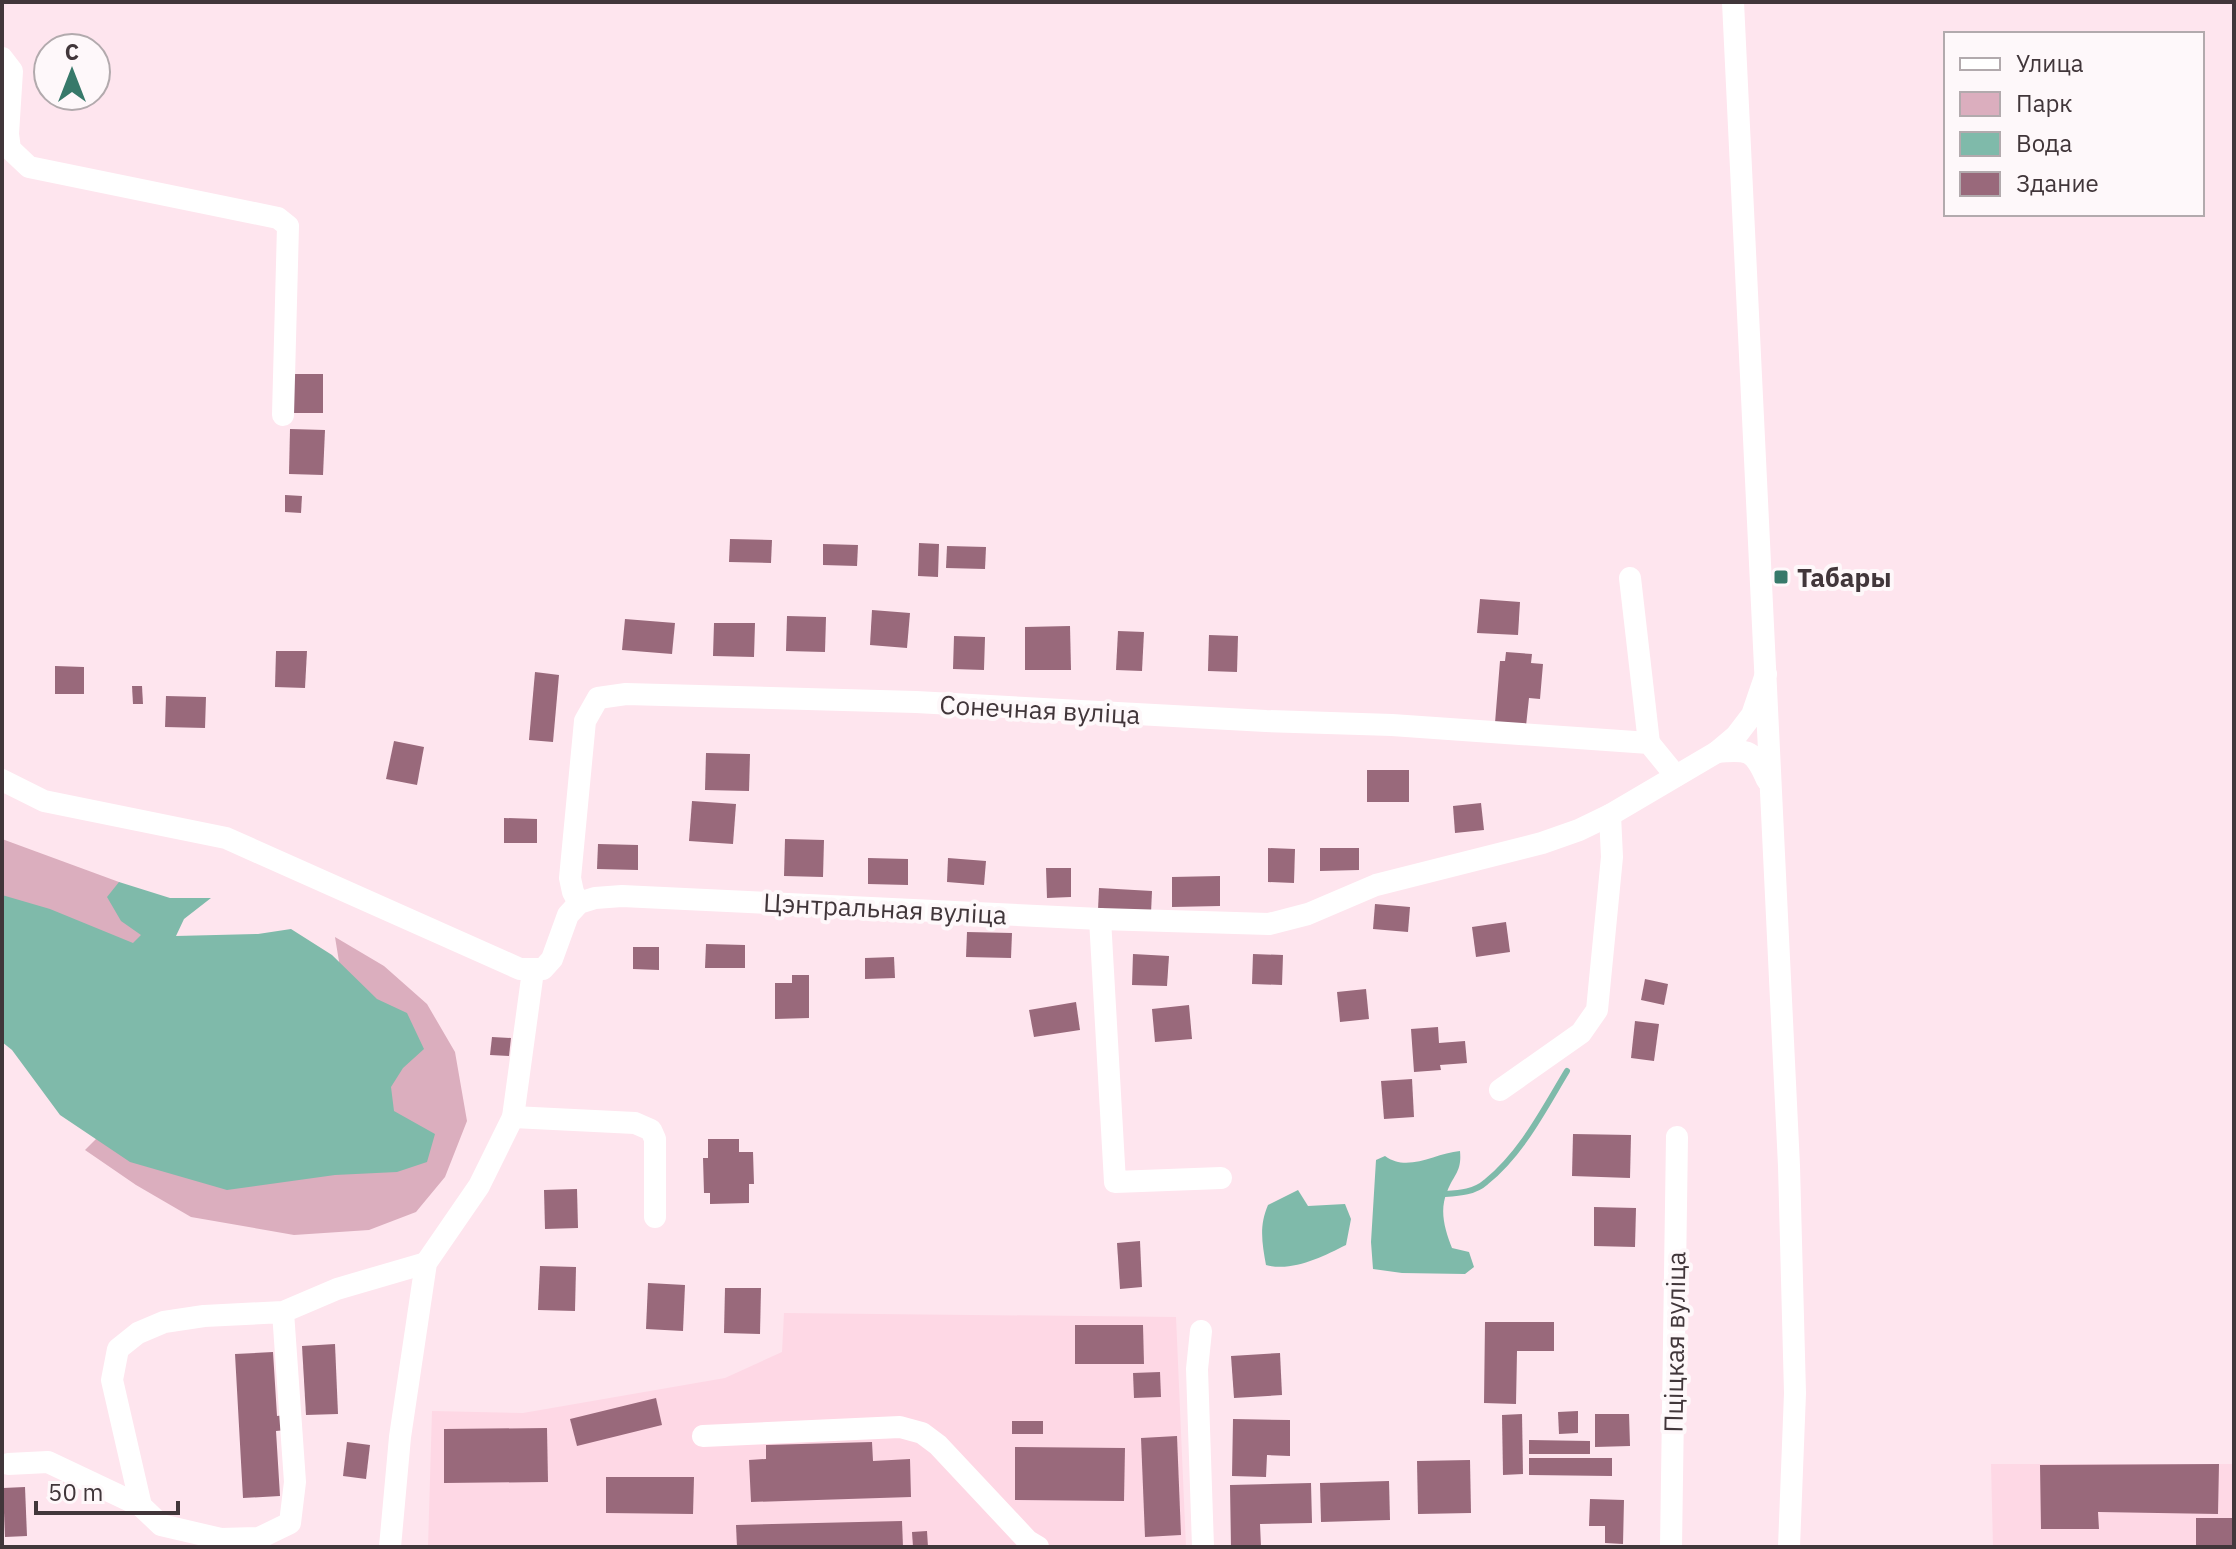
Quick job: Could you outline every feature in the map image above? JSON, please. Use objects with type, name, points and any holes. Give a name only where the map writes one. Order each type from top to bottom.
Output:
[{"type":"street","points":[[1733,2],[1789,1166],[1795,1393],[1789,1547]]},
{"type":"street","points":[[2,58],[12,71],[10,149],[29,167],[278,218],[288,226],[283,415]]},
{"type":"street","points":[[1630,578],[1649,743],[1676,776]]},
{"type":"street","name":"Цэнтральная вуліца","points":[[579,903],[622,896],[1269,924],[1308,914],[1376,885],[1542,843],[1610,815],[1717,752],[1736,736],[1752,715],[1766,674]]},
{"type":"street","name":"Сонечная вуліца","points":[[579,903],[570,878],[585,721],[598,698],[626,694],[916,702],[1392,725],[1649,743]]},
{"type":"street","points":[[1717,752],[1749,752],[1758,759],[1771,789]]},
{"type":"street","points":[[2,780],[44,801],[226,838],[520,969],[543,969],[552,959],[568,915],[579,903]]},
{"type":"street","points":[[1500,1090],[1581,1033],[1597,1010],[1612,857],[1610,815]]},
{"type":"street","points":[[1100,919],[1115,1182],[1221,1178]]},
{"type":"street","points":[[390,1547],[400,1437],[426,1263],[479,1186],[513,1117],[533,971]]},
{"type":"street","points":[[513,1117],[635,1123],[651,1130],[655,1139],[655,1217]]},
{"type":"street","name":"Пціцкая вуліца","points":[[1671,1547],[1677,1137]]},
{"type":"street","points":[[141,1506],[112,1380],[118,1349],[138,1333],[164,1322],[204,1316],[283,1312],[337,1289],[426,1263]]},
{"type":"street","points":[[8,1464],[48,1462],[141,1506],[161,1525],[221,1539],[259,1538],[290,1523],[295,1482],[283,1312]]},
{"type":"street","points":[[1201,1331],[1197,1369],[1203,1547]]},
{"type":"street","points":[[703,1436],[900,1427],[922,1433],[938,1445],[1028,1541],[1038,1547]]},
{"type":"shaded area","points":[[784,1313],[1176,1317],[1186,1547],[428,1547],[432,1411],[523,1413],[725,1378],[782,1352]]},
{"type":"shaded area","points":[[1991,1464],[2234,1464],[2234,1547],[1993,1547]]},
{"type":"green space","points":[[2,839],[119,882],[140,909],[145,958],[2,914]]},
{"type":"green space","points":[[335,937],[384,966],[427,1004],[455,1052],[467,1121],[445,1177],[416,1212],[369,1230],[294,1235],[191,1217],[85,1150],[117,1118],[394,1131],[342,980]]},
{"type":"water","points":[[119,882],[170,898],[211,898],[184,919],[176,936],[258,934],[291,929],[332,955],[377,999],[407,1013],[424,1049],[403,1068],[391,1087],[394,1111],[435,1134],[427,1162],[397,1172],[335,1175],[227,1190],[130,1162],[60,1115],[12,1050],[2,1042],[2,895],[50,909],[133,943],[141,935],[121,921],[107,897]]},
{"type":"water","points":[[1460,1151],[1459,1168],[1443,1206],[1444,1220],[1452,1248],[1469,1252],[1474,1267],[1465,1274],[1402,1273],[1373,1269],[1371,1242],[1376,1160],[1385,1156],[1403,1163],[1422,1161]]},
{"type":"water","points":[[1298,1190],[1308,1206],[1345,1204],[1351,1219],[1346,1245],[1297,1265],[1266,1265],[1262,1227],[1268,1205]]},
{"type":"building","points":[[294,374],[323,374],[323,413],[293,413]]},
{"type":"building","points":[[290,429],[325,430],[323,475],[289,474]]},
{"type":"building","points":[[285,495],[302,496],[301,513],[285,512]]},
{"type":"building","points":[[730,539],[772,540],[771,563],[729,562]]},
{"type":"building","points":[[919,543],[939,544],[938,577],[918,576]]},
{"type":"building","points":[[823,544],[858,545],[857,566],[823,565]]},
{"type":"building","points":[[947,546],[986,547],[985,569],[946,568]]},
{"type":"building","points":[[1480,599],[1520,602],[1518,635],[1477,633]]},
{"type":"building","points":[[872,610],[910,613],[907,648],[870,645]]},
{"type":"building","points":[[787,616],[826,617],[825,652],[786,651]]},
{"type":"building","points":[[625,619],[675,623],[672,654],[622,650]]},
{"type":"building","points":[[714,623],[755,623],[754,657],[713,656]]},
{"type":"building","points":[[1070,626],[1071,670],[1025,670],[1025,627]]},
{"type":"building","points":[[1118,631],[1144,632],[1142,671],[1116,670]]},
{"type":"building","points":[[1209,635],[1238,636],[1237,672],[1208,671]]},
{"type":"building","points":[[954,636],[985,637],[984,670],[953,669]]},
{"type":"building","points":[[276,651],[307,651],[305,688],[275,687]]},
{"type":"building","points":[[1506,652],[1532,654],[1531,663],[1543,664],[1540,699],[1529,698],[1526,726],[1495,723],[1500,661],[1505,661]]},
{"type":"building","points":[[55,666],[84,667],[84,694],[55,694]]},
{"type":"building","points":[[535,672],[559,675],[553,742],[529,740]]},
{"type":"building","points":[[132,686],[142,686],[143,704],[133,704]]},
{"type":"building","points":[[166,696],[206,697],[205,728],[165,727]]},
{"type":"building","points":[[394,741],[424,747],[417,785],[386,779]]},
{"type":"building","points":[[706,753],[750,754],[749,791],[705,790]]},
{"type":"building","points":[[1367,770],[1409,770],[1409,802],[1367,802]]},
{"type":"building","points":[[692,801],[736,804],[733,844],[689,841]]},
{"type":"building","points":[[1481,803],[1484,830],[1455,833],[1453,806]]},
{"type":"building","points":[[504,818],[537,819],[537,843],[504,843]]},
{"type":"building","points":[[785,839],[824,840],[823,877],[784,876]]},
{"type":"building","points":[[598,844],[638,845],[638,870],[597,869]]},
{"type":"building","points":[[1268,848],[1295,849],[1294,883],[1268,882]]},
{"type":"building","points":[[1320,848],[1359,848],[1359,870],[1320,871]]},
{"type":"building","points":[[868,858],[908,859],[908,885],[868,884]]},
{"type":"building","points":[[948,858],[986,861],[984,885],[947,882]]},
{"type":"building","points":[[1046,868],[1071,868],[1071,897],[1047,898]]},
{"type":"building","points":[[1220,876],[1220,906],[1172,907],[1172,877]]},
{"type":"building","points":[[1099,888],[1152,891],[1151,913],[1098,910]]},
{"type":"building","points":[[1375,904],[1410,907],[1408,932],[1373,929]]},
{"type":"building","points":[[1506,922],[1510,952],[1476,957],[1472,927]]},
{"type":"building","points":[[967,932],[1012,933],[1011,958],[966,957]]},
{"type":"building","points":[[706,944],[745,945],[745,968],[705,968]]},
{"type":"building","points":[[633,947],[659,947],[659,970],[633,969]]},
{"type":"building","points":[[1133,954],[1169,956],[1167,986],[1132,985]]},
{"type":"building","points":[[1253,954],[1283,955],[1282,985],[1252,984]]},
{"type":"building","points":[[894,957],[895,978],[865,979],[865,958]]},
{"type":"building","points":[[792,975],[809,975],[809,1018],[775,1019],[775,983],[792,983]]},
{"type":"building","points":[[1645,979],[1668,984],[1664,1005],[1641,1000]]},
{"type":"building","points":[[1366,989],[1369,1019],[1340,1022],[1337,992]]},
{"type":"building","points":[[1076,1002],[1080,1030],[1034,1037],[1029,1010]]},
{"type":"building","points":[[1189,1005],[1192,1039],[1155,1042],[1152,1009]]},
{"type":"building","points":[[1635,1021],[1659,1024],[1654,1061],[1631,1058]]},
{"type":"building","points":[[1438,1027],[1439,1043],[1465,1041],[1467,1063],[1440,1065],[1441,1070],[1414,1072],[1411,1029]]},
{"type":"building","points":[[492,1037],[511,1038],[509,1056],[490,1055]]},
{"type":"building","points":[[1412,1079],[1414,1117],[1384,1119],[1381,1081]]},
{"type":"building","points":[[1573,1134],[1631,1135],[1630,1178],[1572,1176]]},
{"type":"building","points":[[708,1139],[739,1139],[739,1152],[753,1152],[754,1184],[749,1184],[749,1203],[710,1204],[710,1193],[704,1193],[703,1158],[708,1158]]},
{"type":"building","points":[[577,1189],[578,1228],[545,1229],[544,1190]]},
{"type":"building","points":[[1594,1207],[1636,1208],[1635,1247],[1594,1246]]},
{"type":"building","points":[[1140,1241],[1142,1287],[1120,1289],[1117,1243]]},
{"type":"building","points":[[540,1266],[576,1267],[575,1311],[538,1310]]},
{"type":"building","points":[[648,1283],[685,1285],[683,1331],[646,1329]]},
{"type":"building","points":[[725,1288],[761,1288],[760,1334],[724,1333]]},
{"type":"building","points":[[1485,1322],[1554,1322],[1554,1351],[1517,1351],[1516,1404],[1484,1403]]},
{"type":"building","points":[[1075,1325],[1143,1325],[1144,1364],[1075,1364]]},
{"type":"building","points":[[335,1344],[338,1414],[306,1415],[302,1346]]},
{"type":"building","points":[[273,1352],[277,1416],[285,1415],[286,1430],[276,1431],[280,1496],[243,1498],[235,1354]]},
{"type":"building","points":[[1280,1353],[1282,1395],[1234,1398],[1231,1356]]},
{"type":"building","points":[[1160,1372],[1161,1397],[1134,1398],[1133,1373]]},
{"type":"building","points":[[656,1398],[662,1425],[577,1446],[570,1419]]},
{"type":"building","points":[[1578,1411],[1578,1433],[1559,1434],[1558,1412]]},
{"type":"building","points":[[1522,1414],[1523,1474],[1503,1475],[1502,1415]]},
{"type":"building","points":[[1595,1414],[1629,1414],[1630,1446],[1595,1447]]},
{"type":"building","points":[[1233,1419],[1290,1420],[1290,1456],[1267,1455],[1266,1477],[1232,1476]]},
{"type":"building","points":[[1012,1421],[1043,1421],[1043,1434],[1012,1434]]},
{"type":"building","points":[[547,1428],[548,1482],[444,1483],[444,1429]]},
{"type":"building","points":[[1177,1436],[1181,1535],[1145,1537],[1141,1438]]},
{"type":"building","points":[[1529,1440],[1590,1441],[1590,1454],[1529,1454]]},
{"type":"building","points":[[347,1442],[370,1445],[366,1479],[343,1476]]},
{"type":"building","points":[[872,1442],[873,1461],[910,1459],[911,1497],[751,1502],[749,1460],[766,1459],[766,1445]]},
{"type":"building","points":[[1015,1447],[1125,1448],[1124,1501],[1015,1500]]},
{"type":"building","points":[[1529,1458],[1612,1458],[1612,1476],[1529,1475]]},
{"type":"building","points":[[1470,1460],[1471,1513],[1418,1514],[1417,1461]]},
{"type":"building","points":[[2219,1464],[2218,1514],[2098,1512],[2099,1529],[2041,1529],[2040,1465]]},
{"type":"building","points":[[606,1477],[694,1477],[693,1514],[606,1513]]},
{"type":"building","points":[[1389,1481],[1390,1520],[1321,1522],[1320,1483]]},
{"type":"building","points":[[1311,1483],[1312,1523],[1260,1524],[1261,1547],[1231,1547],[1230,1485]]},
{"type":"building","points":[[25,1487],[27,1536],[5,1537],[3,1488]]},
{"type":"building","points":[[1590,1499],[1624,1500],[1623,1544],[1605,1543],[1605,1526],[1589,1526]]},
{"type":"building","points":[[2196,1518],[2234,1518],[2234,1547],[2196,1547]]},
{"type":"building","points":[[902,1521],[903,1547],[737,1547],[736,1525]]},
{"type":"building","points":[[927,1531],[928,1547],[913,1547],[912,1532]]},
{"type":"waterway","points":[[1445,1194],[1477,1188],[1511,1158],[1567,1071]]},
{"type":"place","name":"Табары","points":[[1781,577]]}]
